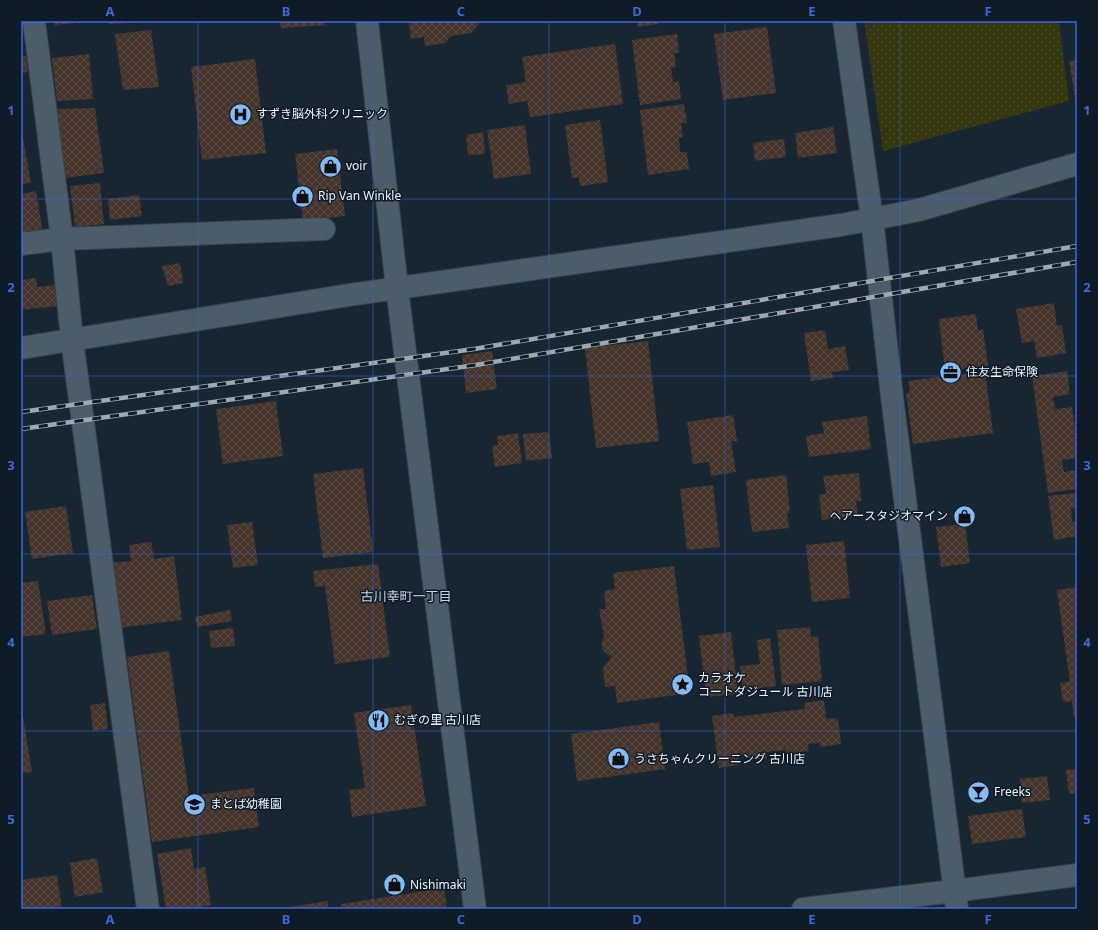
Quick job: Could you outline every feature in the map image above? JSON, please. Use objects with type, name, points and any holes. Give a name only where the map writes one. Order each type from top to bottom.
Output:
[{"type":"street","points":[[34,21],[62,239],[72,340],[148,909]]},
{"type":"street","points":[[367,21],[397,288],[475,909]]},
{"type":"street","points":[[844,21],[872,219],[893,405],[956,900]]},
{"type":"street","points":[[21,348],[397,288],[817,229],[919,210],[1077,164]]},
{"type":"street","points":[[21,244],[62,239],[324,229]]},
{"type":"street","points":[[803,909],[956,900],[1077,876]]},
{"type":"shaded area","points":[[864,21],[1059,21],[1069,101],[883,151]]},
{"type":"building","points":[[55,21],[86,21],[86,22],[55,25]]},
{"type":"building","points":[[108,21],[144,21],[145,22],[109,24]]},
{"type":"building","points":[[280,21],[325,21],[326,25],[281,28]]},
{"type":"building","points":[[409,21],[478,21],[479,24],[471,33],[451,36],[445,43],[425,46],[424,37],[411,39]]},
{"type":"building","points":[[637,21],[658,21],[658,24],[638,27]]},
{"type":"building","points":[[767,27],[776,93],[723,100],[714,34]]},
{"type":"building","points":[[151,30],[159,87],[123,90],[115,34]]},
{"type":"building","points":[[677,34],[679,53],[674,53],[676,67],[671,68],[673,82],[679,81],[681,99],[640,105],[632,40]]},
{"type":"building","points":[[615,44],[623,104],[530,117],[527,101],[509,104],[506,85],[526,82],[522,57]]},
{"type":"building","points":[[89,54],[93,99],[57,101],[52,58]]},
{"type":"building","points":[[26,56],[28,72],[21,73],[21,57]]},
{"type":"building","points":[[255,59],[266,153],[202,160],[191,67]]},
{"type":"building","points":[[1077,60],[1077,104],[1076,104],[1069,61]]},
{"type":"building","points":[[684,104],[687,123],[681,123],[683,137],[679,138],[680,152],[687,152],[689,169],[648,175],[640,110]]},
{"type":"building","points":[[95,108],[104,173],[65,178],[56,109]]},
{"type":"building","points":[[600,120],[608,182],[580,186],[579,177],[572,178],[565,125]]},
{"type":"building","points":[[525,125],[531,174],[494,179],[487,130]]},
{"type":"building","points":[[833,127],[837,153],[798,158],[795,133]]},
{"type":"building","points":[[483,132],[485,154],[468,155],[466,135]]},
{"type":"building","points":[[21,138],[23,138],[31,183],[21,184]]},
{"type":"building","points":[[784,139],[786,157],[755,161],[753,143]]},
{"type":"building","points":[[337,149],[345,216],[303,221],[295,154]]},
{"type":"building","points":[[100,183],[104,224],[75,227],[70,186]]},
{"type":"building","points":[[36,191],[43,233],[21,237],[21,194]]},
{"type":"building","points":[[139,195],[142,216],[110,220],[108,199]]},
{"type":"building","points":[[180,263],[183,283],[168,286],[162,266]]},
{"type":"building","points":[[36,278],[37,287],[56,285],[57,306],[21,310],[21,280]]},
{"type":"building","points":[[1054,303],[1057,326],[1062,325],[1066,353],[1037,358],[1034,341],[1022,343],[1016,309]]},
{"type":"building","points":[[976,314],[978,331],[983,329],[988,366],[945,371],[939,319]]},
{"type":"building","points":[[825,330],[828,349],[845,346],[849,370],[832,372],[833,378],[811,381],[804,333]]},
{"type":"building","points":[[648,341],[659,441],[596,448],[585,348]]},
{"type":"building","points":[[492,351],[497,389],[466,393],[462,355]]},
{"type":"building","points":[[985,371],[993,433],[913,444],[906,394],[910,391],[908,381]]},
{"type":"building","points":[[1067,371],[1070,394],[1053,397],[1055,409],[1072,407],[1077,445],[1077,458],[1062,460],[1064,472],[1077,470],[1077,489],[1048,493],[1032,376]]},
{"type":"building","points":[[276,401],[283,456],[223,464],[216,409]]},
{"type":"building","points":[[733,415],[737,441],[731,441],[736,472],[711,476],[709,462],[693,464],[687,422]]},
{"type":"building","points":[[867,416],[871,449],[809,457],[806,436],[824,433],[822,422]]},
{"type":"building","points":[[549,432],[552,458],[526,461],[523,434]]},
{"type":"building","points":[[518,433],[522,463],[495,467],[492,446],[498,445],[497,436]]},
{"type":"building","points":[[363,468],[373,552],[323,558],[313,474]]},
{"type":"building","points":[[859,473],[861,501],[856,501],[858,516],[822,520],[819,495],[826,494],[823,476]]},
{"type":"building","points":[[786,475],[790,513],[787,513],[789,528],[752,532],[746,480]]},
{"type":"building","points":[[713,485],[720,547],[687,550],[680,489]]},
{"type":"building","points":[[1077,493],[1077,508],[1071,509],[1072,522],[1077,521],[1077,536],[1054,540],[1048,496]]},
{"type":"building","points":[[66,506],[73,553],[32,559],[25,512]]},
{"type":"building","points":[[252,522],[258,565],[233,568],[227,525]]},
{"type":"building","points":[[965,524],[970,563],[941,567],[936,527]]},
{"type":"building","points":[[844,541],[850,598],[812,602],[806,545]]},
{"type":"building","points":[[151,542],[154,559],[174,556],[182,620],[118,628],[110,563],[131,561],[129,545]]},
{"type":"building","points":[[378,564],[390,657],[335,664],[325,586],[315,587],[313,571]]},
{"type":"building","points":[[674,566],[690,693],[617,703],[615,686],[605,687],[603,668],[612,657],[605,653],[602,648],[604,637],[599,609],[606,609],[604,591],[615,589],[613,573]]},
{"type":"building","points":[[38,581],[46,634],[21,637],[21,583]]},
{"type":"building","points":[[1077,587],[1077,717],[1074,717],[1072,701],[1063,702],[1060,683],[1070,682],[1057,590]]},
{"type":"building","points":[[92,595],[97,629],[52,635],[47,601]]},
{"type":"building","points":[[230,610],[232,621],[197,627],[195,617]]},
{"type":"building","points":[[810,627],[811,637],[818,636],[822,681],[782,685],[777,630]]},
{"type":"building","points":[[233,628],[235,646],[211,648],[209,631]]},
{"type":"building","points":[[731,632],[738,694],[706,697],[699,636]]},
{"type":"building","points":[[770,638],[776,686],[743,690],[740,666],[760,664],[757,640]]},
{"type":"building","points":[[169,651],[189,796],[254,788],[259,827],[152,842],[127,657]]},
{"type":"building","points":[[824,700],[826,719],[838,718],[841,744],[820,747],[819,743],[808,744],[809,751],[786,754],[785,750],[766,752],[767,758],[748,760],[747,754],[738,755],[739,765],[719,768],[712,716],[733,713],[734,717],[805,709],[804,703]]},
{"type":"building","points":[[105,703],[108,729],[93,731],[90,705]]},
{"type":"building","points":[[411,705],[426,806],[352,817],[349,790],[365,788],[354,713]]},
{"type":"building","points":[[21,711],[32,772],[21,773]]},
{"type":"building","points":[[659,722],[665,769],[577,781],[571,734]]},
{"type":"building","points":[[1077,769],[1077,793],[1069,794],[1066,770]]},
{"type":"building","points":[[1047,776],[1050,800],[1022,803],[1020,779]]},
{"type":"building","points":[[1022,809],[1026,837],[972,844],[968,816]]},
{"type":"building","points":[[191,848],[194,869],[205,867],[211,905],[188,909],[166,909],[157,854]]},
{"type":"building","points":[[97,858],[103,892],[75,897],[70,863]]},
{"type":"building","points":[[57,875],[62,909],[21,909],[21,880]]},
{"type":"building","points":[[444,888],[447,909],[341,909],[341,904]]},
{"type":"building","points":[[327,901],[329,909],[284,909],[284,908]]},
{"type":"railway","points":[[21,412],[474,349],[1077,246]]},
{"type":"railway","points":[[21,429],[476,365],[1077,262]]},
{"type":"place","name":"すずき脳外科クリニック","points":[[240,114]]},
{"type":"place","name":"voir","points":[[330,166]]},
{"type":"place","name":"Rip Van Winkle","points":[[303,196]]},
{"type":"place","name":"住友生命保険","points":[[951,372]]},
{"type":"place","name":"ヘアースタジオマイン","points":[[964,516]]},
{"type":"place","name":"カラオケ コートダジュール 古川店","points":[[682,685]]},
{"type":"place","name":"むぎの里 古川店","points":[[378,720]]},
{"type":"place","name":"うさちゃんクリーニング 古川店","points":[[619,759]]},
{"type":"place","name":"Freeks","points":[[978,792]]},
{"type":"place","name":"まとば幼稚園","points":[[194,804]]},
{"type":"place","name":"Nishimaki","points":[[394,885]]},
{"type":"district","name":"古川幸町一丁目","points":[[406,596]]}]
